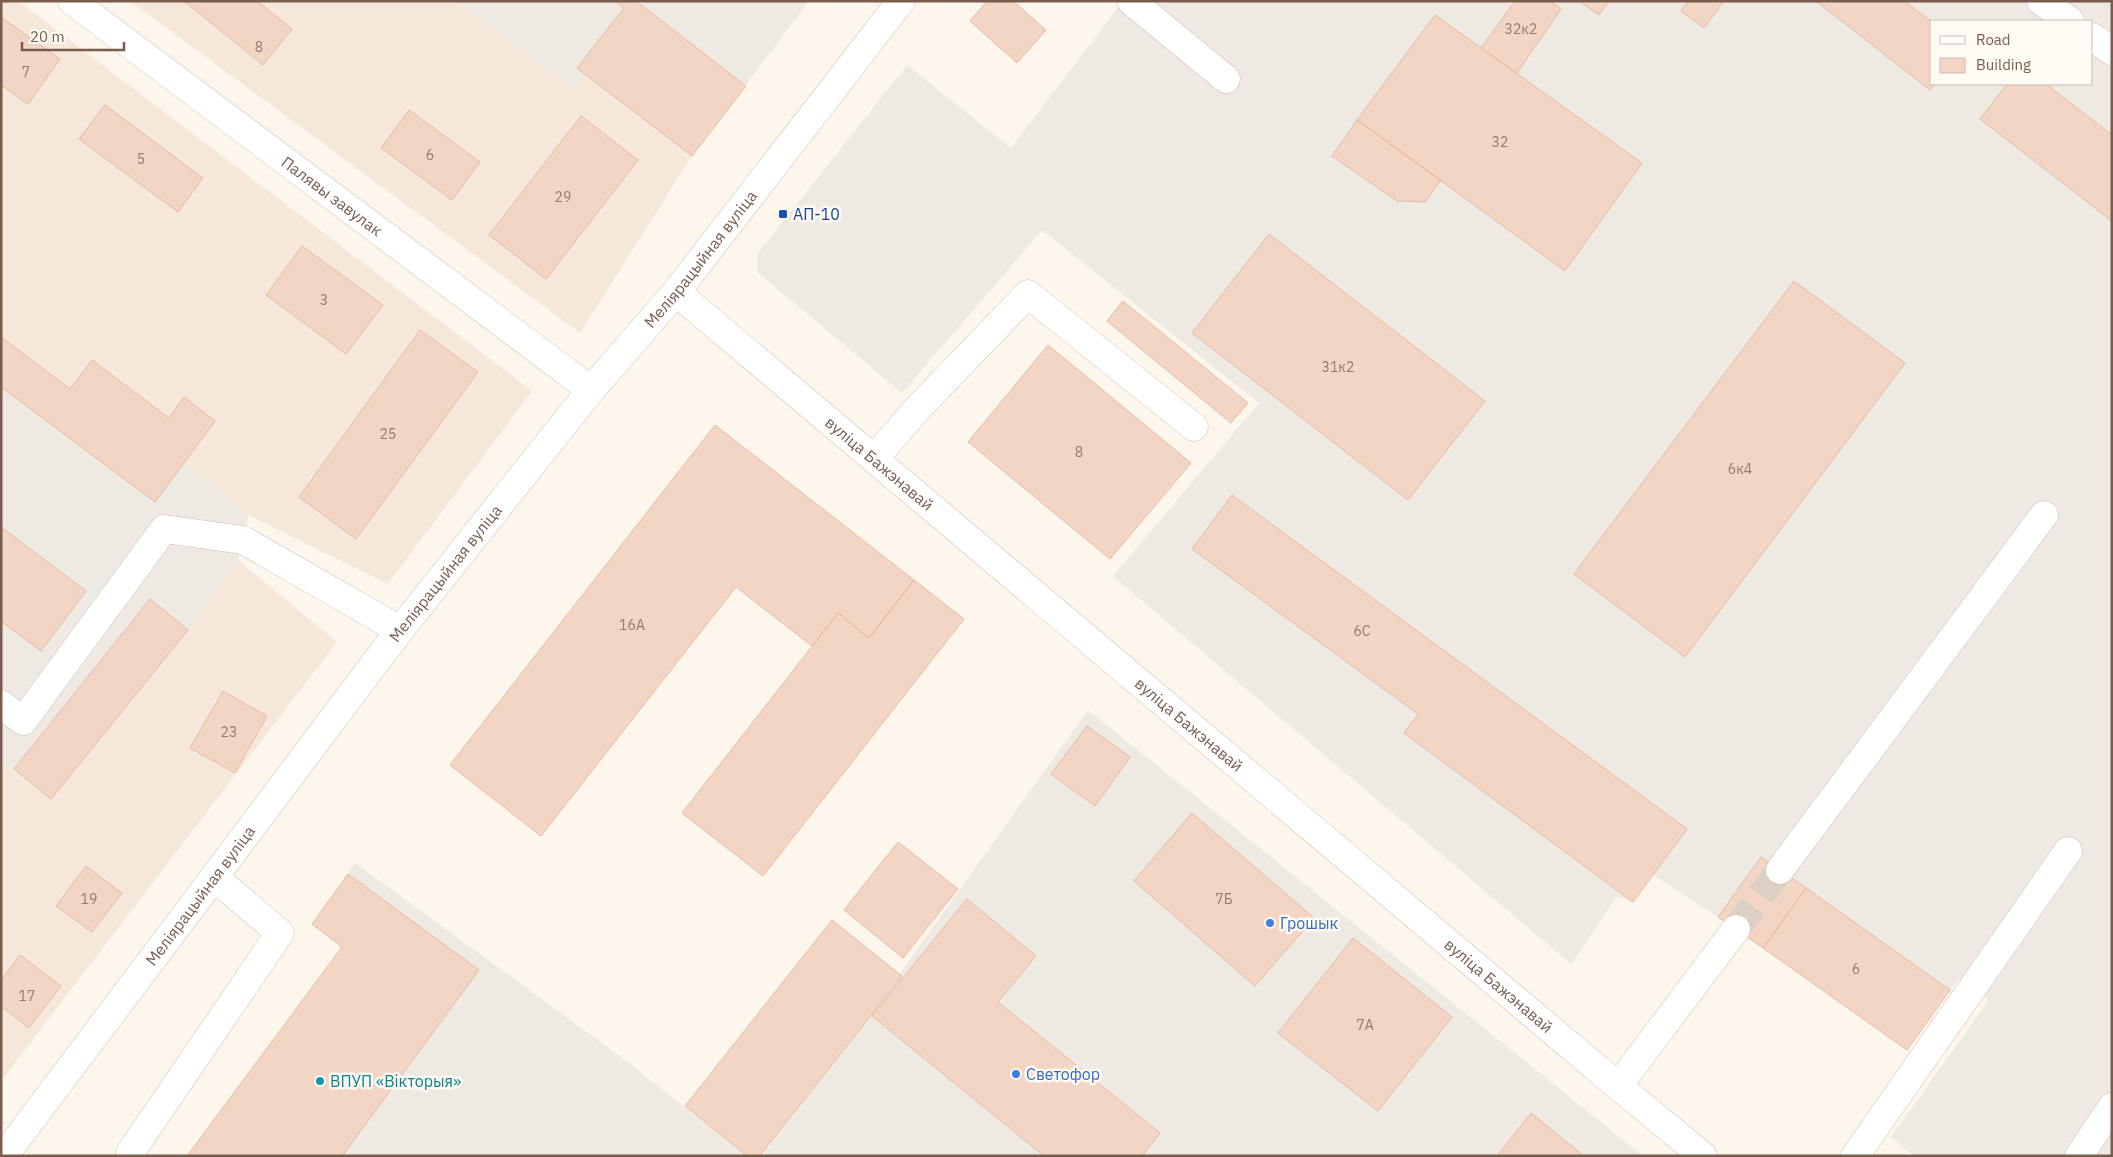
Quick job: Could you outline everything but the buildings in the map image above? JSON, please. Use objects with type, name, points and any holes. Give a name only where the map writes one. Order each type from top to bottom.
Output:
[{"type":"street","name":"Палявы завулак","points":[[72,1],[591,390]]},
{"type":"street","name":"Меліярацыйная вуліца","points":[[4,1156],[400,630],[591,390],[676,292],[901,1]]},
{"type":"street","points":[[1131,1],[1226,80]]},
{"type":"street","points":[[2041,1],[2069,20]]},
{"type":"street","points":[[2093,38],[2112,50]]},
{"type":"street","name":"вуліца Бажэнавай","points":[[676,292],[1703,1156]]},
{"type":"street","points":[[875,458],[918,408],[1028,294],[1194,427]]},
{"type":"street","points":[[1780,870],[2044,515]]},
{"type":"street","points":[[1,704],[23,721],[164,529],[243,540],[400,630]]},
{"type":"street","points":[[1855,1156],[2068,851]]},
{"type":"street","points":[[130,1153],[280,934],[214,877]]},
{"type":"street","points":[[1618,1086],[1736,929]]},
{"type":"street","points":[[2079,1156],[2112,1107]]},
{"type":"shaded area","points":[[1,1],[18,1],[532,391],[388,584],[248,515],[183,464],[184,397],[169,418],[70,389],[1,337]]},
{"type":"shaded area","points":[[130,1],[456,1],[572,89],[586,75],[692,156],[580,333]]},
{"type":"shaded area","points":[[456,1],[809,1],[692,156],[586,75],[572,89]]},
{"type":"shaded area","points":[[1123,1],[2112,1],[2112,1156],[1914,1156],[1891,1137],[1989,1000],[1959,979],[1907,1050],[1736,929],[1653,875],[1633,902],[1617,896],[1571,964],[1113,576],[1259,403],[1042,230],[902,393],[757,272],[758,253],[907,65],[1011,148]]},
{"type":"shaded area","points":[[1,337],[70,388],[92,360],[168,418],[184,397],[215,421],[184,464],[248,515],[238,560],[188,630],[51,799],[1,761]]},
{"type":"shaded area","points":[[238,560],[337,642],[1,1081],[1,761],[51,799],[188,630]]},
{"type":"shaded area","points":[[1088,710],[1643,1156],[762,1156],[863,1025]]},
{"type":"shaded area","name":"ВПУП «Вікторыя»","points":[[354,862],[629,1063],[746,1156],[187,1156],[342,947],[312,924],[348,875]]},
{"type":"tunnel","points":[[1736,929],[1780,870]]},
{"type":"place","name":"АП-10","points":[[783,214]]},
{"type":"place","name":"Грошык","points":[[1270,923]]},
{"type":"place","name":"Светофор","points":[[1016,1074]]},
{"type":"place","name":"ВПУП «Вікторыя»","points":[[320,1081]]}]
